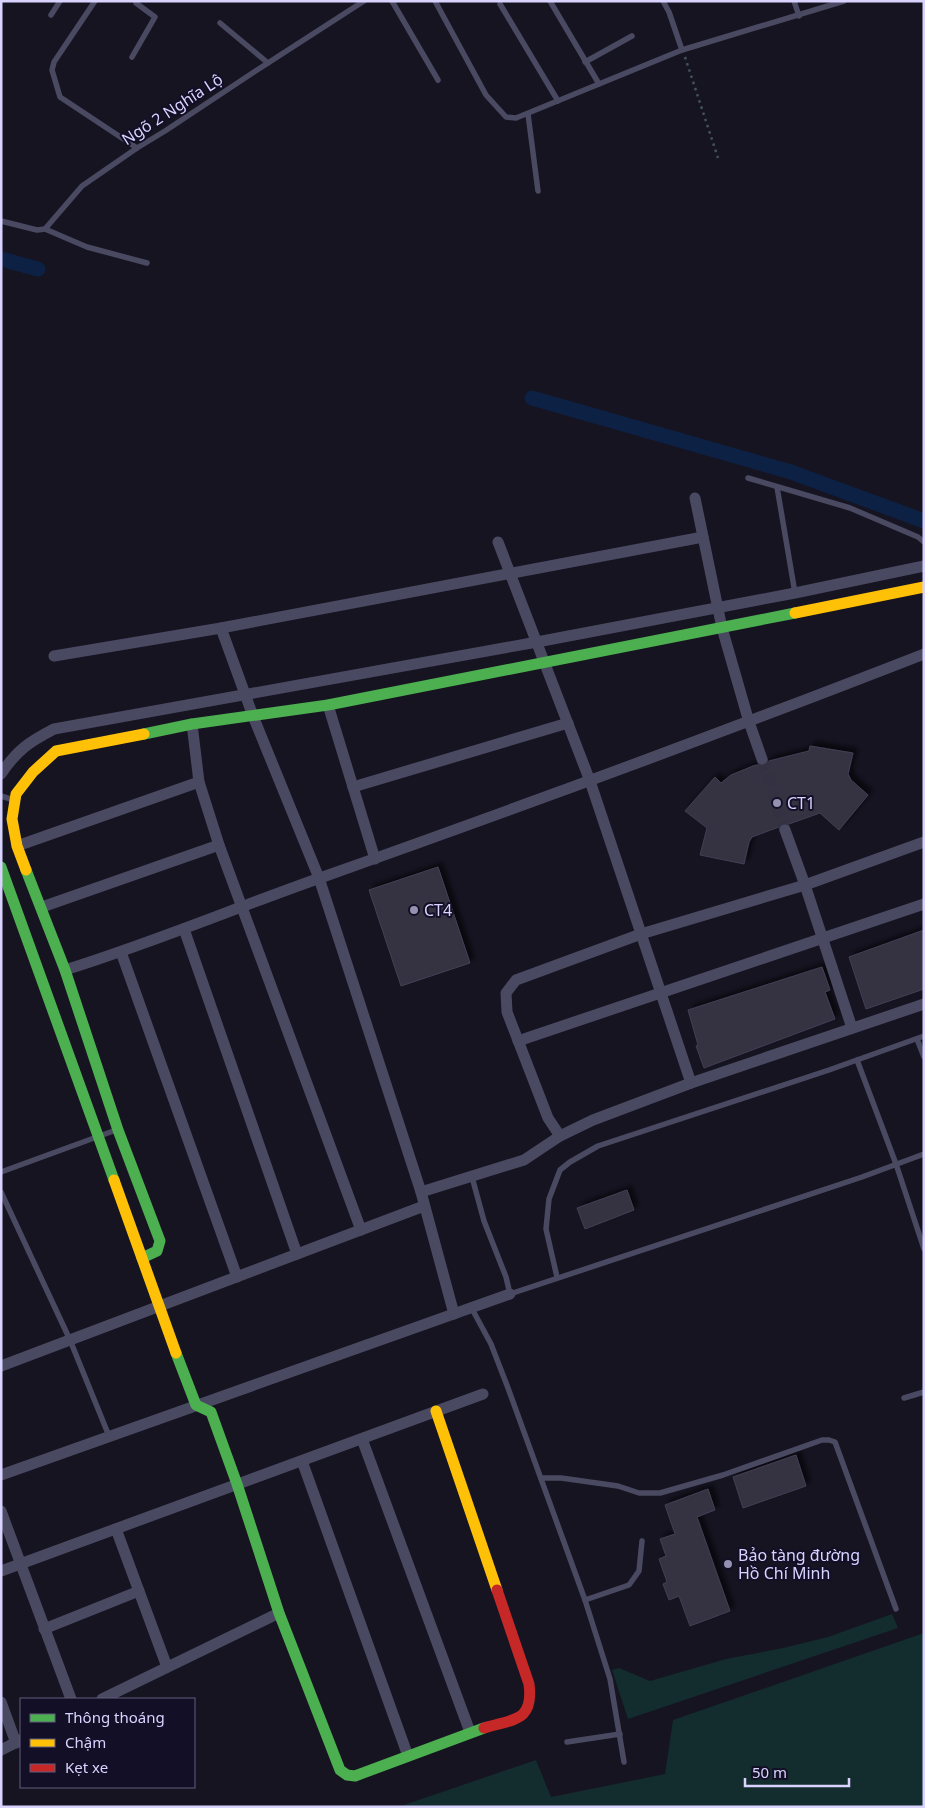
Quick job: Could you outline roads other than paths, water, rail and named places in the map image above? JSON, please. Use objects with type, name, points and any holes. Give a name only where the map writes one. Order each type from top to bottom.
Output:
[{"type":"street","points":[[695,498],[722,628],[749,722],[762,759]]},
{"type":"street","points":[[54,656],[221,628],[703,537]]},
{"type":"street","points":[[498,542],[590,781],[690,1083]]},
{"type":"street","points":[[1,774],[11,759],[30,741],[54,729],[537,642],[795,593],[924,566]]},
{"type":"street","points":[[142,1258],[156,1253],[160,1241],[118,1130],[65,970],[17,846],[12,819],[16,794],[33,772],[56,751],[192,724],[328,705],[924,587]]},
{"type":"street","points":[[221,628],[252,716],[319,878],[420,1192],[454,1314]]},
{"type":"street","points":[[65,970],[184,930],[319,878],[590,781],[924,654]]},
{"type":"street","points":[[328,705],[375,859]]},
{"type":"street","points":[[192,724],[199,782],[219,845],[361,1230]]},
{"type":"street","points":[[353,787],[568,724]]},
{"type":"street","points":[[17,846],[199,782]]},
{"type":"street","points":[[785,830],[806,885],[852,1028]]},
{"type":"street","points":[[560,1136],[548,1118],[507,1012],[506,994],[516,980],[641,934],[806,885],[924,842]]},
{"type":"street","points":[[42,907],[219,845]]},
{"type":"street","points":[[1,867],[196,1405],[211,1412],[280,1613],[340,1770],[355,1776],[470,1732],[522,1716],[528,1709],[531,1699],[529,1684],[436,1411]]},
{"type":"street","points":[[518,1041],[924,904]]},
{"type":"street","points":[[184,930],[297,1254]]},
{"type":"street","points":[[121,952],[237,1277]]},
{"type":"street","points":[[420,1192],[524,1160],[560,1136],[593,1120],[690,1083],[924,1004]]},
{"type":"street","points":[[1,1366],[424,1206]]},
{"type":"street","points":[[1,1475],[510,1294]]},
{"type":"street","points":[[1,1571],[483,1394]]},
{"type":"street","points":[[362,1439],[470,1732]]},
{"type":"street","points":[[302,1461],[408,1756]]},
{"type":"street","points":[[1,1511],[71,1698]]},
{"type":"street","points":[[116,1529],[168,1667]]},
{"type":"street","points":[[44,1628],[139,1591]]},
{"type":"street","points":[[104,1698],[280,1613]]},
{"type":"street","points":[[1,1702],[19,1742],[1,1750]]},
{"type":"lane","points":[[51,16],[60,1]]},
{"type":"lane","points":[[95,1],[54,62],[52,70],[60,97],[137,148]]},
{"type":"lane","points":[[132,57],[155,16],[136,3],[137,1]]},
{"type":"lane","name":"Ngõ 2 Nghĩa Lộ","points":[[45,230],[82,186],[137,148],[165,132],[364,1]]},
{"type":"lane","points":[[392,1],[438,80]]},
{"type":"lane","points":[[435,1],[486,95],[506,117],[516,118],[682,50],[844,1]]},
{"type":"lane","points":[[550,1],[599,84]]},
{"type":"lane","points":[[663,1],[669,12],[682,50]]},
{"type":"lane","points":[[794,1],[799,16]]},
{"type":"lane","points":[[500,4],[558,101]]},
{"type":"lane","points":[[220,23],[268,63]]},
{"type":"lane","points":[[585,62],[632,36]]},
{"type":"lane","points":[[528,114],[538,191]]},
{"type":"lane","points":[[1,222],[45,230],[87,247],[147,263]]},
{"type":"lane","points":[[748,478],[850,508],[918,537],[924,542]]},
{"type":"lane","points":[[777,487],[795,593]]},
{"type":"lane","points":[[1,796],[14,800]]},
{"type":"lane","points":[[557,1277],[546,1229],[549,1199],[560,1170],[570,1162],[598,1146],[924,1036]]},
{"type":"lane","points":[[917,1039],[924,1057]]},
{"type":"lane","points":[[857,1060],[896,1164],[924,1249]]},
{"type":"lane","points":[[1,1172],[118,1130]]},
{"type":"lane","points":[[472,1177],[484,1220],[506,1277],[510,1294],[862,1177],[924,1154]]},
{"type":"lane","points":[[1,1192],[70,1340],[109,1436]]},
{"type":"lane","points":[[471,1307],[491,1344],[585,1600],[610,1679],[624,1762]]},
{"type":"lane","points":[[904,1398],[924,1392]]},
{"type":"lane","points":[[541,1478],[561,1478],[618,1486],[639,1493],[660,1493],[723,1475],[822,1440],[835,1442],[896,1609]]},
{"type":"lane","points":[[585,1600],[629,1585],[639,1571],[642,1541]]},
{"type":"lane","points":[[567,1742],[620,1734]]},
{"type":"waterway","points":[[1,259],[38,269]]},
{"type":"waterway","points":[[532,398],[791,472],[924,521]]},
{"type":"tunnel","points":[[762,759],[785,830]]},
{"type":"place","name":"CT1","points":[[777,803]]},
{"type":"place","name":"CT4","points":[[414,910]]},
{"type":"place","name":"Bảo tàng đường Hồ Chí Minh","points":[[728,1564]]}]
